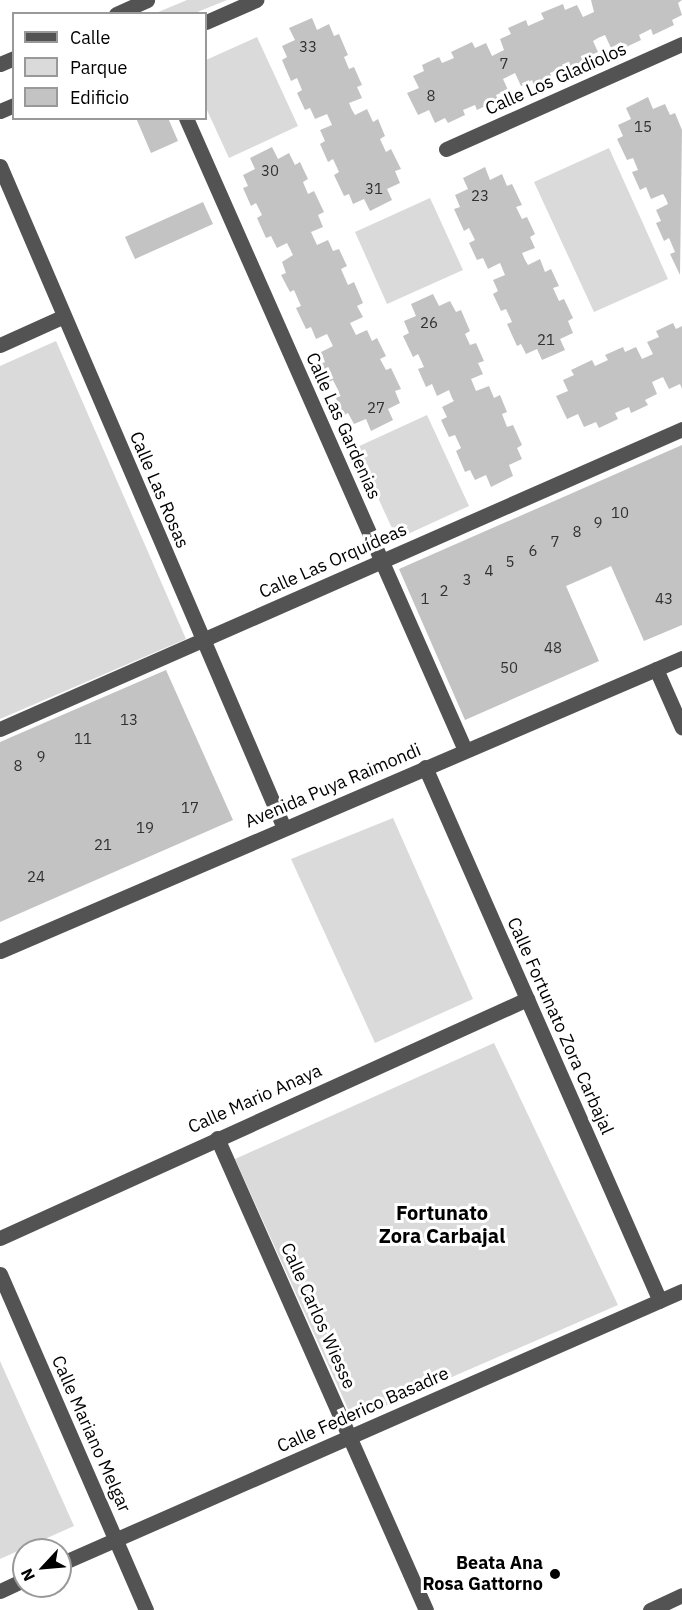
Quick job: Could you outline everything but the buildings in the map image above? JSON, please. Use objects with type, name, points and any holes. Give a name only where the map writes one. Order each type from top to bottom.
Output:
[{"type":"street","points":[[207,22],[256,0]]},
{"type":"street","points":[[120,12],[138,2]]},
{"type":"street","name":"Calle Los Gladiolos","points":[[446,149],[682,44]]},
{"type":"street","name":"Calle Las Gardenias","points":[[187,120],[465,750]]},
{"type":"street","name":"Calle Las Rosas","points":[[0,166],[62,317],[284,828]]},
{"type":"street","points":[[0,345],[62,317]]},
{"type":"street","name":"Calle Las Orquídeas","points":[[0,729],[682,429]]},
{"type":"street","name":"Avenida Puya Raimondi","points":[[0,951],[682,658]]},
{"type":"street","points":[[656,669],[682,728]]},
{"type":"street","name":"Calle Fortunato Zora Carbajal","points":[[425,767],[660,1301]]},
{"type":"street","name":"Calle Mario Anaya","points":[[0,1238],[527,999]]},
{"type":"street","name":"Calle Carlos Wiesse","points":[[217,1138],[426,1610]]},
{"type":"street","name":"Calle Mariano Melgar","points":[[0,1274],[146,1610]]},
{"type":"street","name":"Calle Federico Basadre","points":[[72,1559],[682,1292]]},
{"type":"street","points":[[650,1610],[682,1595]]},
{"type":"green space","points":[[187,0],[227,0],[197,12],[158,12]]},
{"type":"green space","points":[[257,37],[298,126],[229,158],[207,110],[207,60]]},
{"type":"green space","points":[[609,148],[668,279],[594,312],[534,182]]},
{"type":"green space","points":[[430,198],[463,270],[387,304],[355,232]]},
{"type":"green space","points":[[56,341],[186,639],[0,719],[0,366]]},
{"type":"green space","points":[[427,415],[469,506],[397,539],[355,448]]},
{"type":"green space","points":[[393,818],[473,999],[375,1043],[291,859]]},
{"type":"green space","points":[[494,1043],[618,1305],[353,1420],[235,1159]]},
{"type":"green space","points":[[0,1361],[74,1526],[47,1538],[12,1538],[12,1554],[0,1559]]},
{"type":"place","name":"Beata Ana Rosa Gattorno","points":[[555,1574]]},
{"type":"district","name":"Fortunato Zora Carbajal","points":[[442,1224]]}]
